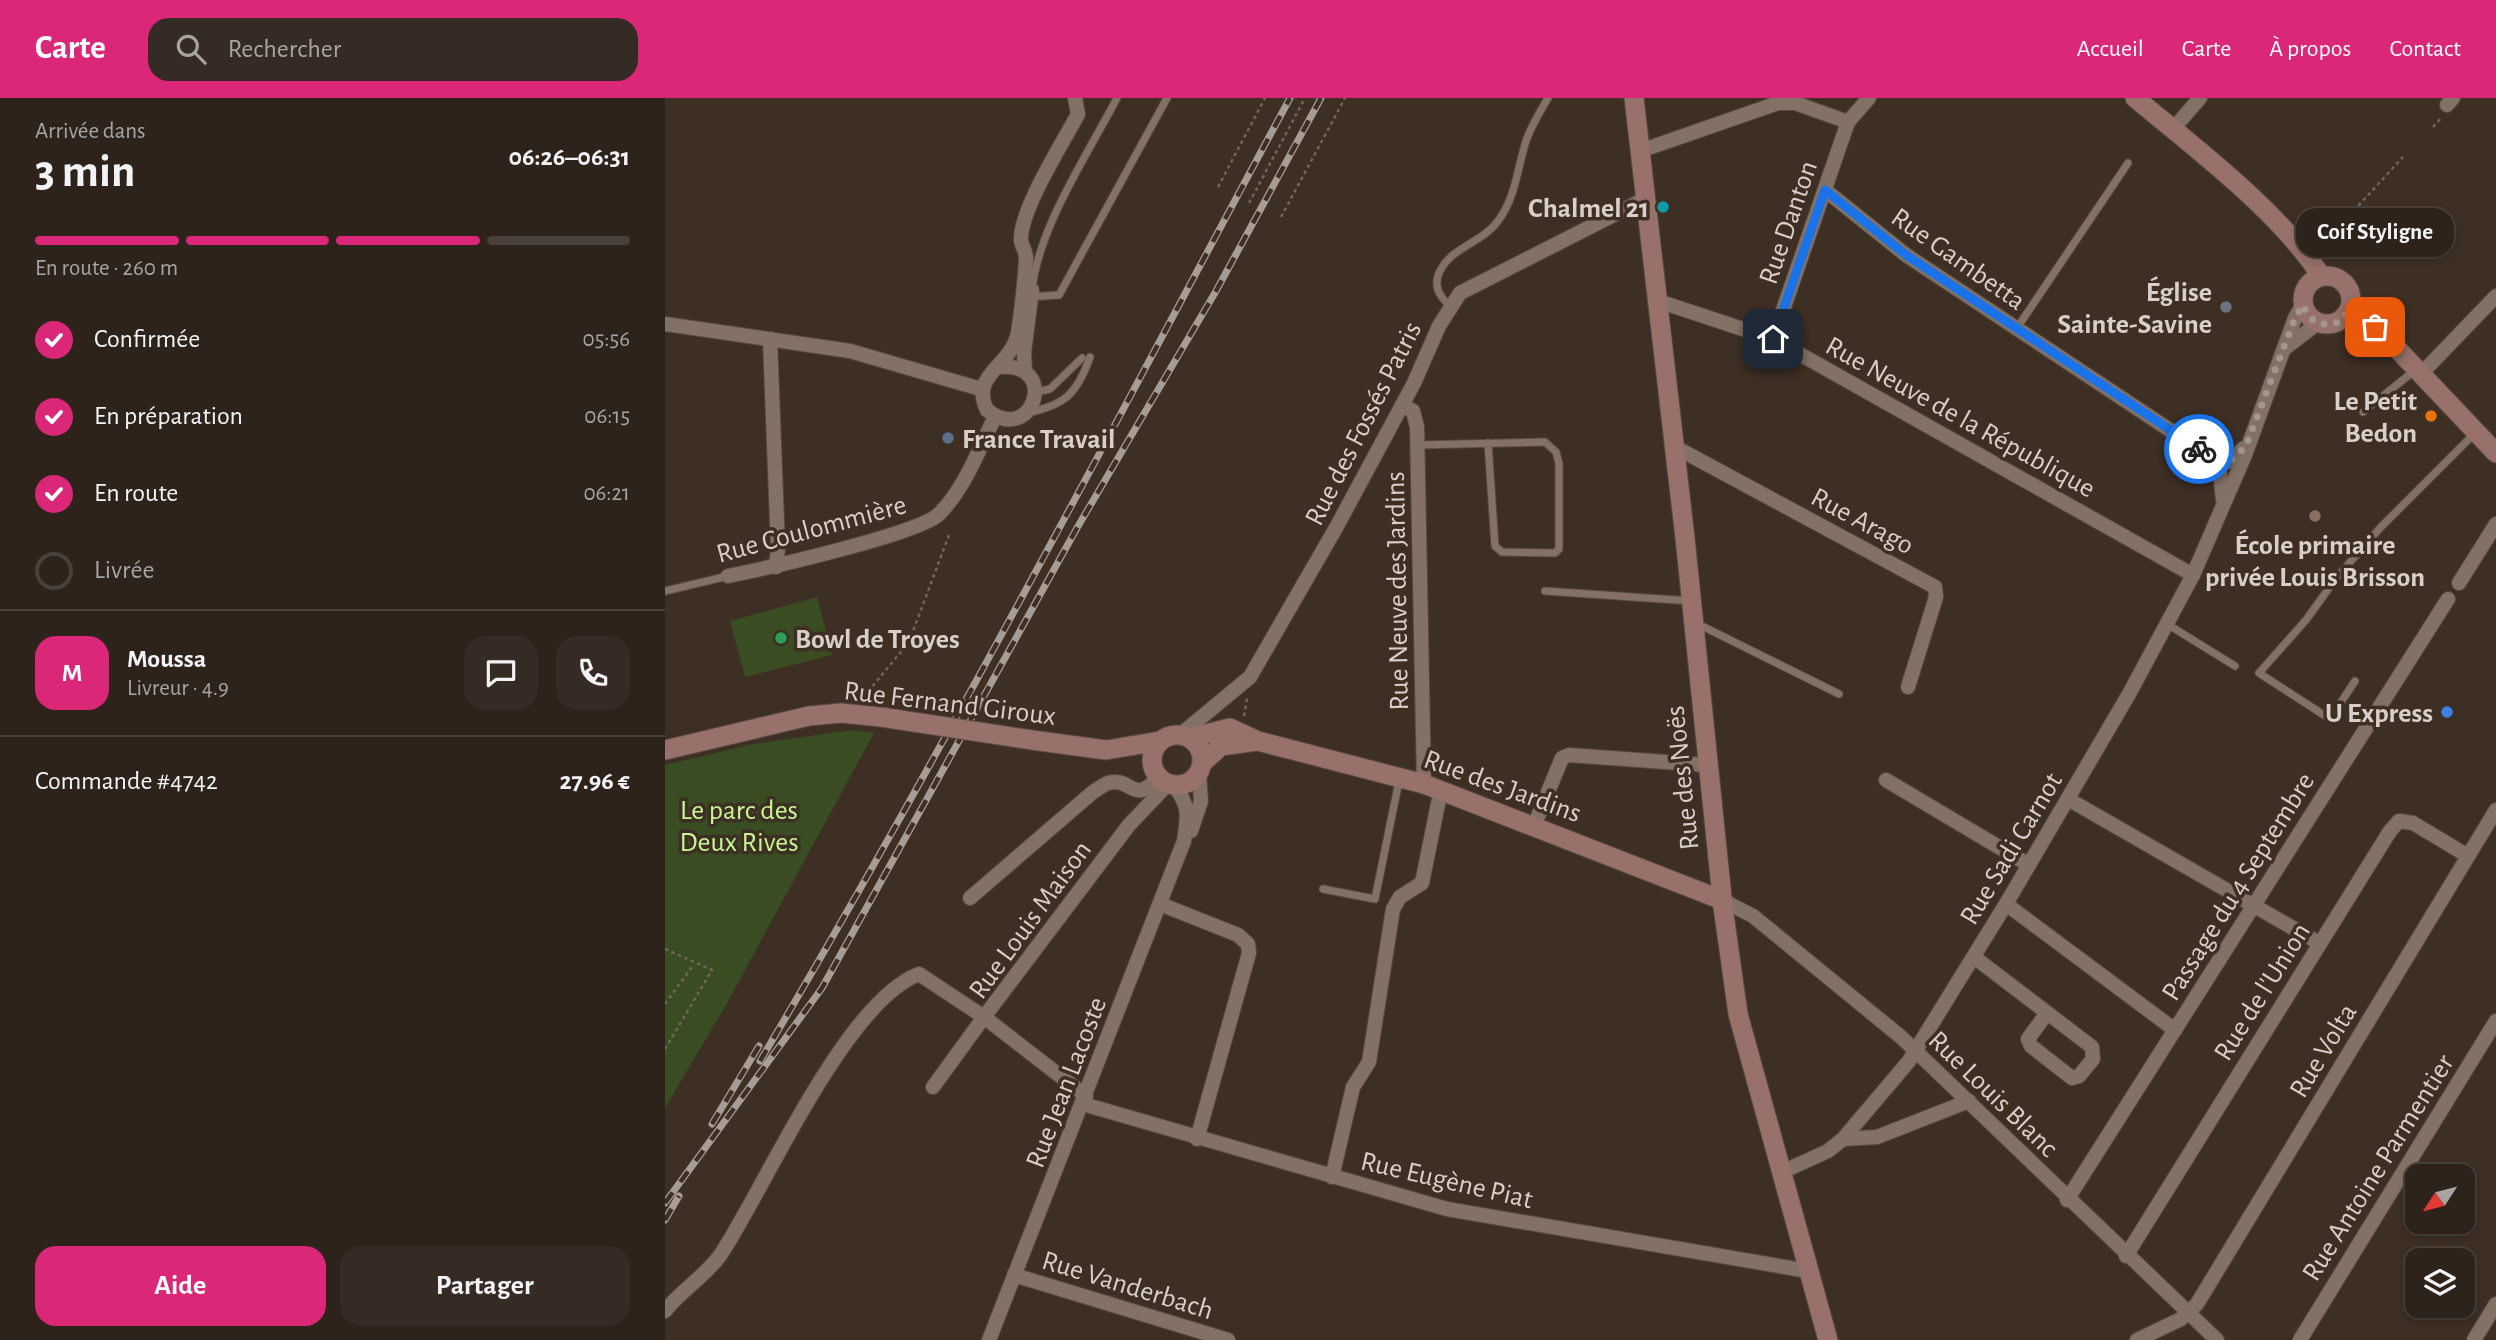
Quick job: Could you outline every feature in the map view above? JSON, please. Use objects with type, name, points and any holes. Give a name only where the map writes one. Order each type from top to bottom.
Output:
[{"type":"street","points":[[1025,371],[1028,295],[1026,256],[1021,241],[1028,208],[1078,114],[1075,98]]},
{"type":"street","name":"Rue des Noës","points":[[1634,98],[1675,447],[1722,900],[1738,1014],[1828,1340]]},
{"type":"street","points":[[1640,151],[1778,103],[1795,103],[1848,122],[1869,98]]},
{"type":"street","points":[[2135,98],[2237,184],[2303,253],[2321,276],[2338,278],[2346,285],[2351,298],[2350,310],[2339,322],[2318,323],[2283,350]]},
{"type":"street","points":[[2173,129],[2200,98]]},
{"type":"street","name":"Rue Danton","points":[[1773,339],[1848,122]]},
{"type":"street","name":"Rue Gambetta","points":[[1825,190],[1906,255],[2209,456]]},
{"type":"street","name":"Rue des Fossés Patris","points":[[1185,736],[1250,677],[1402,405],[1450,306],[1460,293],[1471,285],[1645,199]]},
{"type":"street","points":[[2318,323],[2309,317],[2303,305],[2305,289],[2321,276]]},
{"type":"street","points":[[999,367],[1013,366],[1025,371],[1033,380],[1035,392],[1033,403],[1026,413],[1006,420],[995,417],[987,410],[981,389],[984,379],[999,367],[1017,337],[1028,295]]},
{"type":"street","points":[[2419,370],[2496,296]]},
{"type":"street","name":"Rue Neuve de la République","points":[[1658,301],[1773,339],[2193,575]]},
{"type":"street","name":"Rue Sadi Carnot","points":[[1782,1172],[1828,1151],[1843,1139],[1917,1052],[2006,904],[2193,575],[2245,455],[2246,446],[2283,350],[2303,305]]},
{"type":"street","points":[[2350,310],[2375,327],[2419,370],[2496,453]]},
{"type":"street","points":[[665,324],[850,351],[981,389]]},
{"type":"street","points":[[770,339],[778,548],[776,567]]},
{"type":"street","name":"Rue Neuve des Jardins","points":[[1332,1177],[1353,1087],[1369,1062],[1393,909],[1399,897],[1422,883],[1433,786],[1416,417],[1402,405]]},
{"type":"street","name":"Rue Coulommière","points":[[728,576],[776,567],[909,529],[937,517],[956,493],[995,417]]},
{"type":"street","points":[[2209,456],[2228,463],[2246,446]]},
{"type":"street","name":"Rue Arago","points":[[1675,447],[1935,587],[1936,597],[1908,687]]},
{"type":"street","points":[[2209,456],[2220,473],[2223,502]]},
{"type":"street","points":[[2459,583],[2496,524]]},
{"type":"street","name":"Passage du 4 Septembre","points":[[2067,1200],[2448,599]]},
{"type":"street","name":"Rue Fernand Giroux","points":[[665,750],[809,716],[873,711],[1032,740],[1106,750],[1136,760],[1163,780]]},
{"type":"street","name":"Rue des Jardins","points":[[1185,736],[1230,728],[1258,741],[1433,786],[1722,900]]},
{"type":"street","points":[[970,898],[1093,792],[1108,783],[1117,783],[1140,792],[1163,780],[1188,783],[1201,768],[1200,749],[1185,736],[1160,741],[1152,755],[1163,780]]},
{"type":"street","name":"Rue Fernand Giroux","points":[[1106,750],[1160,741]]},
{"type":"street","name":"Rue des Jardins","points":[[1201,768],[1221,746],[1237,741],[1258,741]]},
{"type":"street","points":[[1534,826],[1562,758],[1569,755],[1707,765]]},
{"type":"street","name":"Rue Jean Lacoste","points":[[990,1340],[1184,841],[1199,814],[1201,768]]},
{"type":"street","name":"Rue Jean Lacoste","points":[[1163,780],[1187,803],[1189,814],[1184,841]]},
{"type":"street","name":"Rue Louis Maison","points":[[1084,1100],[984,1017],[1163,780]]},
{"type":"street","points":[[1886,780],[2029,865]]},
{"type":"street","points":[[2068,799],[2319,943]]},
{"type":"street","name":"Rue Volta","points":[[2189,1314],[2496,810]]},
{"type":"street","name":"Rue de l'Union","points":[[2126,1256],[2319,943],[2399,821],[2413,823],[2468,856]]},
{"type":"street","name":"Rue Louis Blanc","points":[[1722,900],[1752,916],[1917,1052],[2067,1200],[2217,1340]]},
{"type":"street","points":[[1160,904],[1238,935],[1248,944],[1249,953],[1198,1139]]},
{"type":"street","points":[[2006,904],[2175,1030]]},
{"type":"street","points":[[1974,957],[2047,1013],[2095,1053],[2079,1076],[2071,1078],[2031,1046],[2028,1039],[2047,1013]]},
{"type":"street","points":[[665,1311],[720,1255],[828,1070],[860,1022],[919,974],[984,1017],[933,1087]]},
{"type":"street","name":"Rue Antoine Parmentier","points":[[2300,1340],[2496,1021]]},
{"type":"street","name":"Rue Eugène Piat","points":[[1084,1100],[1198,1139],[1447,1209],[1808,1271]]},
{"type":"street","points":[[1843,1139],[1877,1136],[1969,1101]]},
{"type":"street","name":"Rue Vanderbach","points":[[1014,1275],[1227,1340]]},
{"type":"street","points":[[2474,1340],[2496,1304]]},
{"type":"street","points":[[2137,1340],[2189,1314]]},
{"type":"lane","points":[[1117,98],[1047,233],[1034,266],[1028,295],[1059,295],[1167,98]]},
{"type":"lane","points":[[1450,306],[1440,298],[1437,290],[1440,270],[1453,255],[1497,222],[1519,177],[1530,131],[1548,98]]},
{"type":"lane","points":[[2017,328],[2128,163]]},
{"type":"lane","points":[[1026,413],[1061,404],[1081,380],[1086,357],[1050,389],[1035,392]]},
{"type":"lane","points":[[2363,412],[2419,370]]},
{"type":"lane","points":[[2355,681],[2330,719],[2259,673],[2306,620],[2337,577],[2380,528],[2476,432]]},
{"type":"lane","points":[[1417,445],[1488,443],[1545,442],[1556,452],[1559,463],[1559,549],[1555,553],[1502,552],[1495,546],[1488,443]]},
{"type":"lane","name":"Rue Coulommière","points":[[665,591],[728,576]]},
{"type":"lane","points":[[1545,591],[1691,601]]},
{"type":"lane","points":[[2167,624],[2235,666]]},
{"type":"lane","points":[[1693,625],[1704,627],[1839,694]]},
{"type":"lane","points":[[1323,889],[1375,899],[1399,777]]},
{"type":"path","points":[[1218,187],[1265,98]]},
{"type":"path","points":[[1249,203],[1305,98]]},
{"type":"path","points":[[1281,217],[1345,98]]},
{"type":"path","points":[[2349,216],[2403,157]]},
{"type":"path","points":[[873,711],[871,688],[909,642],[949,535]]},
{"type":"path","points":[[1244,726],[1247,697]]},
{"type":"path","points":[[665,955],[666,949],[712,970],[665,1049]]},
{"type":"path","points":[[665,1004],[695,962]]},
{"type":"path","points":[[665,1035],[672,1038]]},
{"type":"green space","name":"Bowl de Troyes","points":[[817,597],[832,655],[745,677],[730,621]]},
{"type":"green space","name":"Le parc des Deux Rives","points":[[852,730],[874,733],[726,1005],[665,1108],[665,765],[753,744]]},
{"type":"railway","points":[[760,1061],[964,703],[1290,98]]},
{"type":"railway","points":[[665,1203],[822,988],[1077,528],[1216,291],[1321,98]]},
{"type":"railway","points":[[712,1124],[759,1046]]},
{"type":"railway","points":[[665,1220],[679,1196]]},
{"type":"way so far","points":[[2199,449],[2228,463],[2246,446],[2295,318],[2303,305],[2309,317],[2318,323],[2339,322],[2350,310],[2375,327]]},
{"type":"place","name":"Chalmel 21","points":[[1663,207]]},
{"type":"place","name":"Église Sainte-Savine","points":[[2226,307]]},
{"type":"place","name":"Coif Styligne","points":[[2375,327]]},
{"type":"place","name":"Le Petit Bedon","points":[[2431,416]]},
{"type":"place","name":"France Travail","points":[[948,438]]},
{"type":"place","name":"École primaire privée Louis Brisson","points":[[2315,516]]},
{"type":"place","name":"Bowl de Troyes","points":[[781,638]]},
{"type":"place","name":"U Express","points":[[2447,712]]},
{"type":"route","points":[[1773,339],[1825,190],[1906,255],[2199,449]]}]
